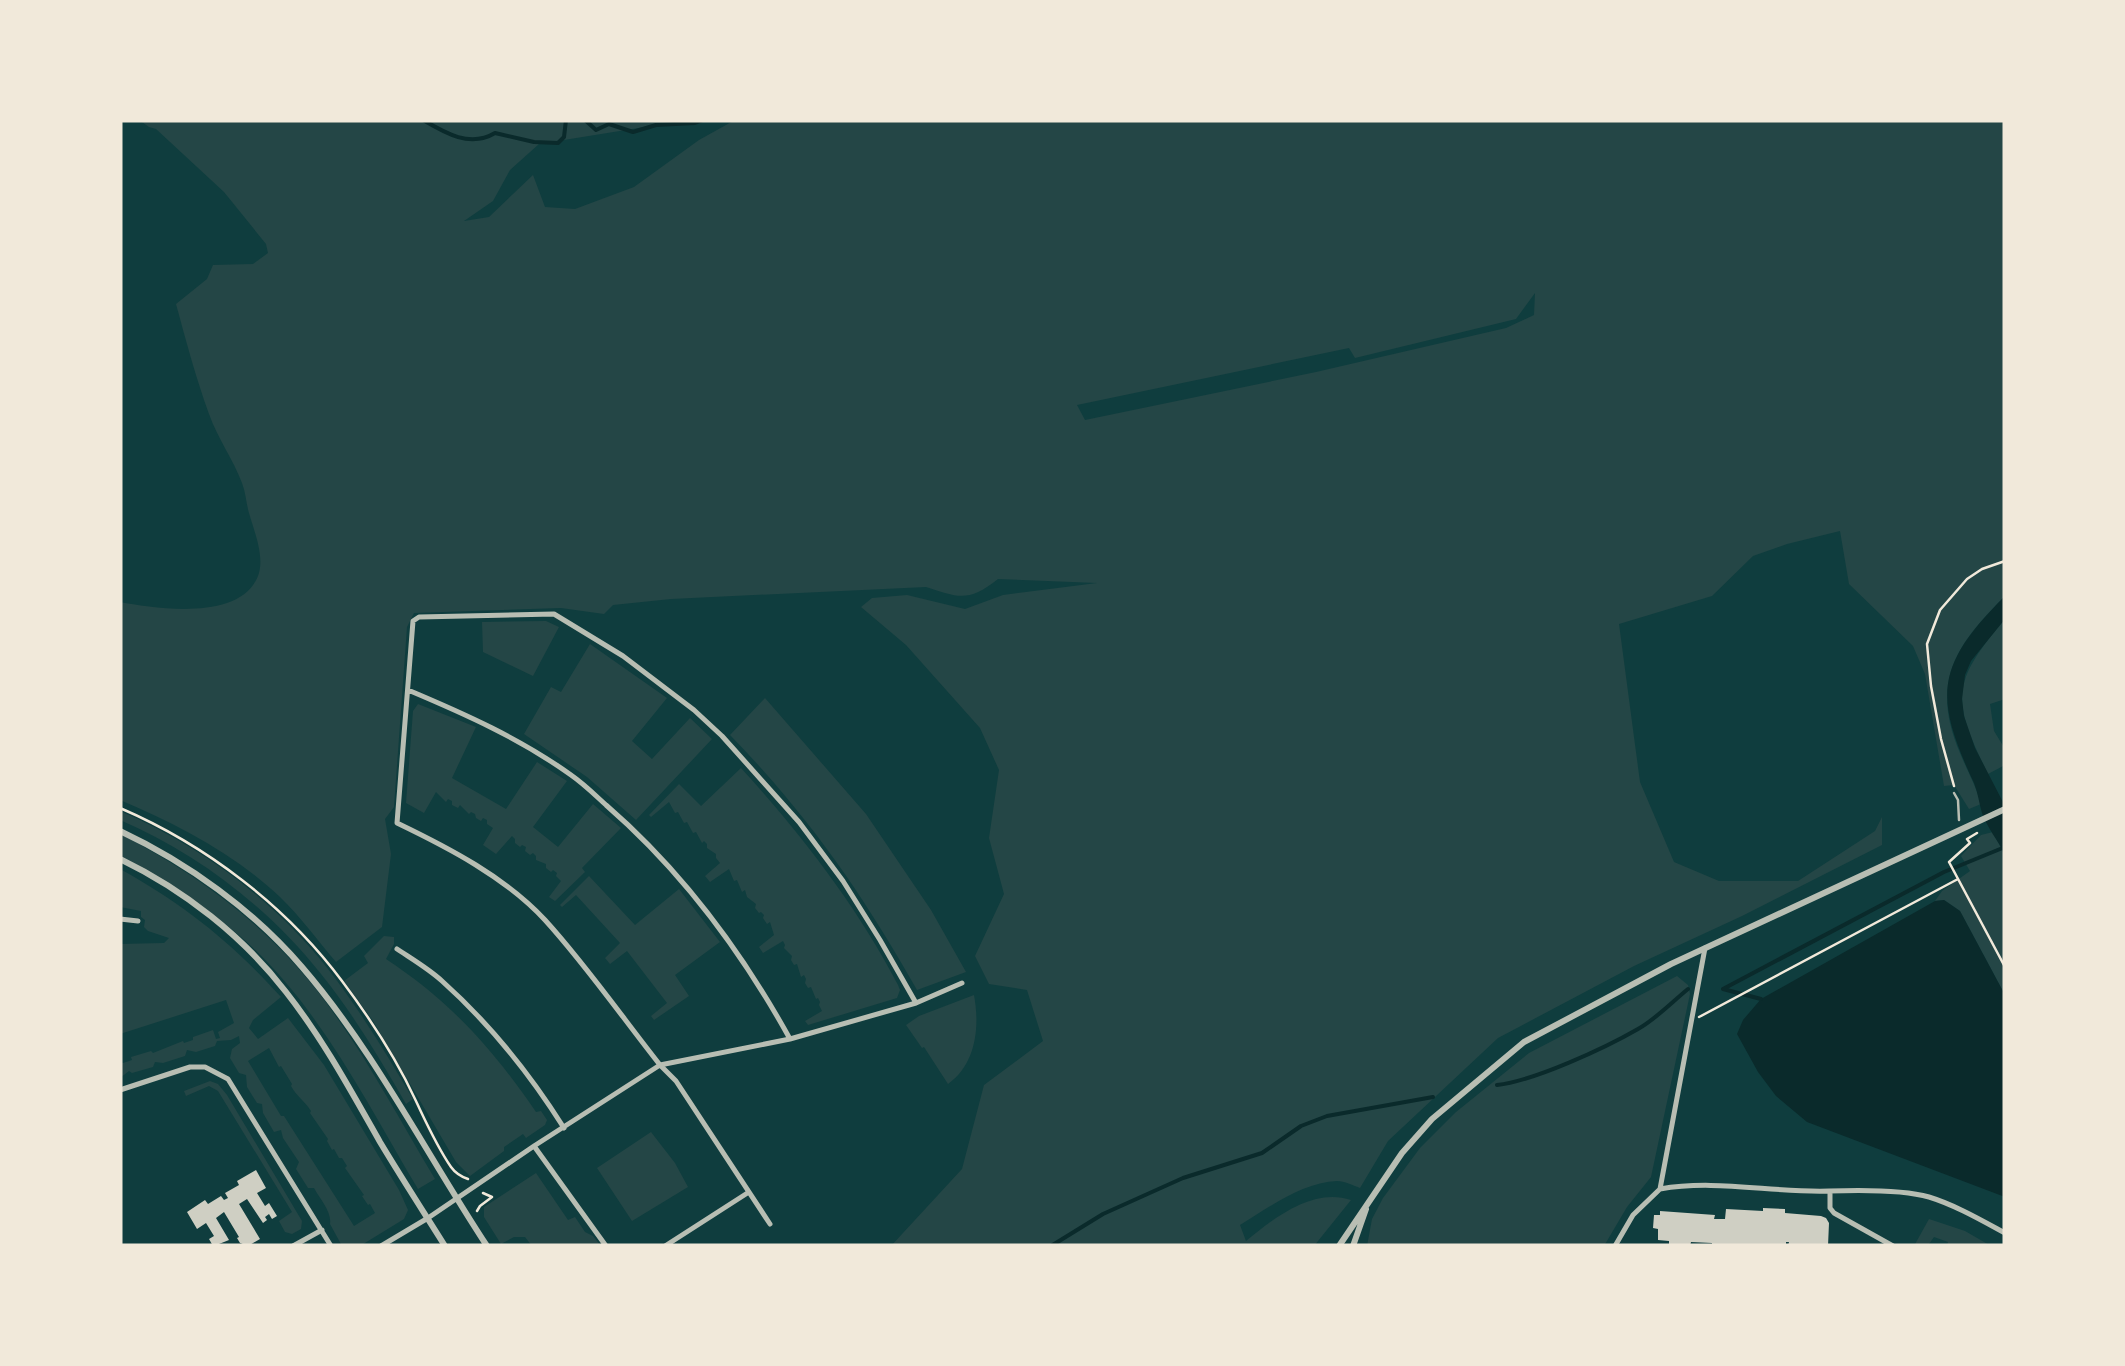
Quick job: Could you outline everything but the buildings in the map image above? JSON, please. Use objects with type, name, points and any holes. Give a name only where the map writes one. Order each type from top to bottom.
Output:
[{"type":"street","points":[[770,1224],[676,1080],[544,918],[468,860],[397,823],[413,621],[419,617],[554,614],[623,656],[722,736],[799,822],[842,881],[916,1003]]},
{"type":"street","points":[[408,690],[488,724],[572,776],[632,828],[727,938],[790,1040]]},
{"type":"street","points":[[1340,1246],[1402,1152],[1432,1119],[1524,1042],[1706,948],[1978,827],[2005,809]]},
{"type":"street","points":[[120,831],[185,867],[225,895],[300,964],[360,1046],[487,1246]]},
{"type":"street","points":[[120,859],[204,911],[287,993],[340,1070],[444,1246]]},
{"type":"street","points":[[120,919],[138,922]]},
{"type":"street","points":[[1660,1189],[1706,948]]},
{"type":"street","points":[[397,949],[440,979],[487,1026],[524,1067],[564,1128]]},
{"type":"street","points":[[382,1246],[660,1065],[790,1040],[916,1003],[962,983]]},
{"type":"street","points":[[120,1090],[190,1067],[220,1073],[228,1079],[330,1246]]},
{"type":"street","points":[[534,1146],[606,1246]]},
{"type":"street","points":[[1615,1246],[1633,1215],[1660,1189],[1685,1184],[1857,1189],[1927,1197],[2005,1234]]},
{"type":"street","points":[[1830,1191],[1830,1208],[1834,1213],[1893,1246]]},
{"type":"street","points":[[666,1246],[749,1192]]},
{"type":"street","points":[[1353,1246],[1370,1198]]},
{"type":"street","points":[[293,1246],[322,1230]]},
{"type":"street","points":[[1874,1246],[1884,1240]]},
{"type":"lane","points":[[1954,792],[1958,820]]},
{"type":"path","points":[[1954,792],[1931,686],[1927,644],[1940,610],[1966,579],[2005,561]]},
{"type":"path","points":[[1978,827],[1968,838],[1970,843],[1949,862],[2005,967]]},
{"type":"path","points":[[1691,1022],[1958,878]]},
{"type":"path","points":[[454,1171],[467,1180],[472,1177]]},
{"type":"path","points":[[478,1209],[492,1198],[480,1189]]},
{"type":"shaded area","points":[[139,120],[688,120],[539,144],[510,170],[493,201],[464,221],[489,217],[533,175],[545,207],[575,209],[634,187],[699,140],[735,120],[2005,120],[2005,596],[1961,649],[1952,667],[1947,706],[1951,728],[1981,804],[1969,809],[1954,785],[1944,786],[1925,674],[1913,646],[1849,584],[1840,531],[1753,556],[1712,596],[1619,624],[1640,782],[1674,862],[1719,881],[1798,881],[1875,831],[1882,817],[1882,845],[1634,966],[1498,1038],[1388,1141],[1360,1188],[1337,1181],[1311,1186],[1240,1225],[1246,1241],[1282,1214],[1308,1201],[1337,1197],[1351,1200],[1314,1246],[891,1246],[962,1169],[984,1085],[1043,1041],[1027,990],[989,984],[975,956],[1004,894],[989,838],[999,770],[980,728],[906,645],[861,607],[872,598],[907,595],[965,609],[1003,595],[1097,583],[998,579],[964,596],[926,587],[671,599],[613,605],[604,614],[561,608],[414,613],[407,627],[394,807],[385,819],[391,854],[382,927],[336,962],[287,904],[244,867],[183,830],[120,800],[120,602],[176,609],[218,606],[250,589],[260,566],[243,487],[209,414],[176,304],[207,279],[213,265],[253,264],[268,253],[266,244],[224,192],[156,129]],"holes":[[[1535,293],[1534,315],[1506,328],[1085,420],[1077,405],[1349,348],[1355,358],[1516,319]]]},
{"type":"shaded area","points":[[2005,596],[2005,619],[1971,661],[1962,699],[1975,748],[2005,806],[2005,854],[1982,813],[1952,727],[1948,683],[1965,642]]},
{"type":"shaded area","points":[[2005,619],[2005,699],[1990,704],[1994,731],[2005,749],[2005,765],[1988,774],[1967,727],[1962,692],[1974,660]]},
{"type":"shaded area","points":[[546,621],[559,627],[533,676],[483,652],[482,622]]},
{"type":"shaded area","points":[[590,644],[667,698],[632,741],[652,759],[690,718],[712,739],[636,820],[587,777],[524,734],[551,687],[561,692]]},
{"type":"shaded area","points":[[765,698],[866,814],[931,910],[966,972],[917,990],[832,856],[730,735]]},
{"type":"shaded area","points":[[418,704],[476,727],[452,778],[506,809],[537,762],[567,781],[533,827],[558,847],[593,804],[621,828],[555,901],[549,897],[561,881],[557,873],[525,851],[526,847],[515,843],[512,836],[496,854],[483,845],[493,828],[487,820],[481,821],[448,799],[446,802],[436,792],[424,813],[406,803],[413,711]]},
{"type":"shaded area","points":[[741,768],[846,899],[898,985],[897,998],[808,1025],[805,1021],[822,1011],[820,1002],[805,983],[804,975],[801,977],[783,941],[763,953],[759,947],[774,935],[770,922],[767,924],[745,890],[742,892],[729,869],[710,882],[705,876],[720,863],[716,854],[702,843],[669,802],[649,815],[679,784],[701,806]]},
{"type":"shaded area","points":[[120,811],[207,858],[284,920],[340,985],[413,1099],[406,1104],[345,1005],[278,927],[204,866],[120,820]]},
{"type":"shaded area","points":[[1993,832],[2005,856],[2005,995],[1960,911],[1944,900],[1935,901],[1942,891],[1970,871],[1961,856],[1981,835]]},
{"type":"shaded area","points":[[120,834],[211,890],[290,959],[349,1035],[435,1179],[418,1189],[318,1024],[269,964],[198,904],[120,856]]},
{"type":"shaded area","points":[[120,869],[206,926],[281,997],[249,1028],[258,1039],[288,1018],[324,1065],[399,1190],[408,1210],[404,1219],[360,1246],[342,1246],[325,1206],[296,1169],[299,1162],[281,1130],[274,1132],[262,1104],[257,1103],[247,1087],[246,1075],[239,1073],[230,1058],[232,1049],[240,1043],[239,1036],[196,1052],[187,1050],[185,1056],[155,1062],[153,1067],[129,1071],[120,1078],[120,1061],[193,1040],[213,1030],[216,1039],[220,1038],[218,1032],[234,1023],[226,1000],[120,1034],[120,944],[164,943],[169,938],[148,931],[141,911],[120,907]],"holes":[[[269,1048],[375,1213],[354,1226],[248,1061]]]},
{"type":"shaded area","points":[[589,876],[635,925],[679,889],[720,942],[675,975],[689,996],[654,1020],[651,1016],[667,1003],[627,951],[610,964],[605,958],[620,943],[576,895],[560,905]]},
{"type":"shaded area","points":[[1944,900],[1960,911],[2005,995],[2005,1197],[1807,1122],[1776,1096],[1737,1034],[1761,999],[1935,901]]},
{"type":"shaded area","points":[[384,936],[394,937],[386,959],[431,992],[469,1028],[536,1112],[541,1111],[547,1120],[526,1138],[523,1134],[504,1147],[504,1151],[470,1176],[456,1162],[373,1021],[344,981],[368,963],[364,956]]},
{"type":"shaded area","points":[[1677,976],[1688,985],[1690,994],[1651,1177],[1604,1246],[1367,1246],[1372,1219],[1383,1198],[1420,1148],[1456,1112],[1529,1053]]},
{"type":"shaded area","points":[[974,995],[974,1044],[965,1066],[948,1084],[906,1025]]},
{"type":"shaded area","points":[[210,1081],[227,1095],[302,1221],[301,1229],[292,1234],[285,1232],[279,1221],[292,1212],[218,1091],[209,1086],[186,1096],[184,1091]]},
{"type":"shaded area","points":[[651,1132],[688,1187],[632,1221],[597,1168]]},
{"type":"shaded area","points":[[536,1173],[568,1220],[575,1217],[601,1246],[532,1246],[525,1237],[514,1237],[501,1244],[484,1217],[484,1207]]},
{"type":"shaded area","points":[[1929,1219],[1965,1231],[1991,1246],[1947,1246],[1948,1242],[1934,1237],[1931,1246],[1914,1246]]},
{"type":"waterway","points":[[423,120],[467,139],[495,133],[558,143],[564,137],[566,120]]},
{"type":"waterway","points":[[585,120],[596,130],[609,124],[633,132],[656,125],[703,120]]},
{"type":"waterway","points":[[1723,989],[1944,872],[2005,847]]},
{"type":"waterway","points":[[1497,1085],[1549,1071],[1607,1045],[1645,1025],[1688,989]]},
{"type":"waterway","points":[[1723,989],[1761,999]]},
{"type":"waterway","points":[[1051,1246],[1103,1214],[1183,1178],[1262,1153],[1301,1126],[1327,1116],[1433,1097]]}]
